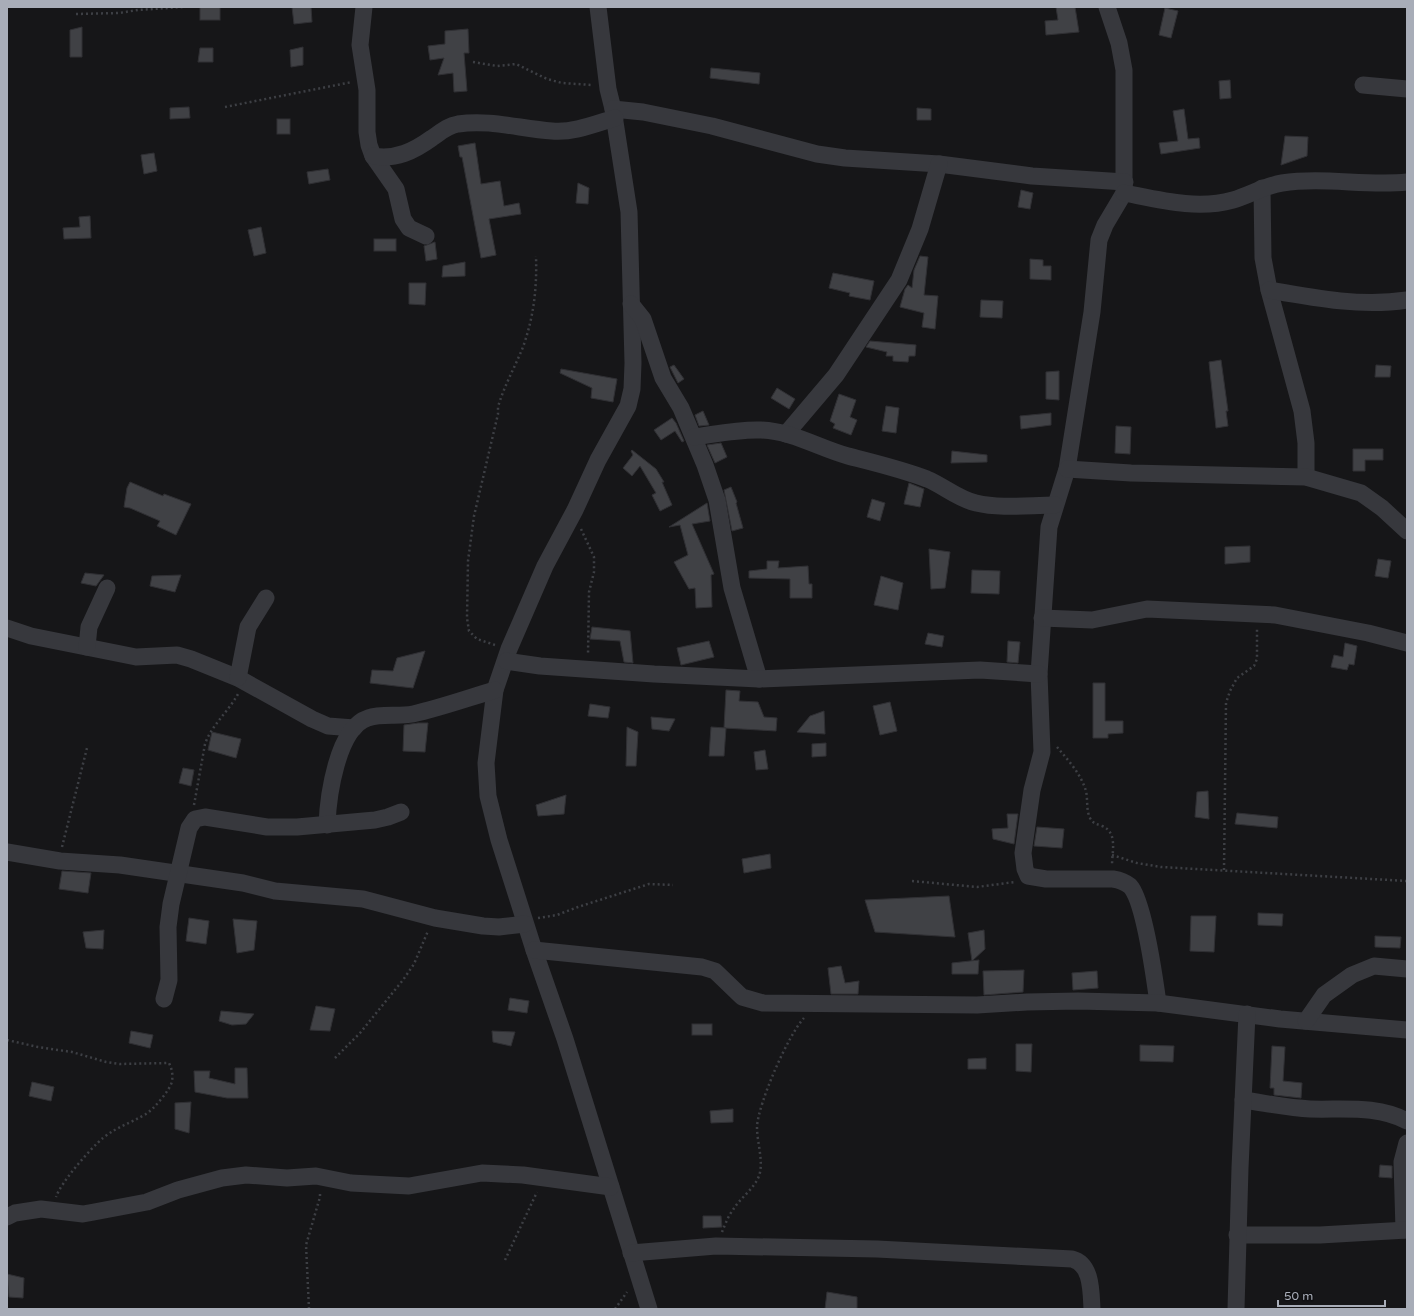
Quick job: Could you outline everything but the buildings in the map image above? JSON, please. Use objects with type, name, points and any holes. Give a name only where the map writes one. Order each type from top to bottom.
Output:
[{"type":"street","points":[[364,7],[360,45],[368,109],[367,132],[373,156],[396,189],[403,219],[409,228],[426,236]]},
{"type":"street","points":[[598,7],[608,89],[614,114],[629,212],[633,363],[632,389],[628,406],[598,460],[575,510],[545,566],[508,655],[495,690],[486,763],[488,796],[497,834],[524,922],[566,1039],[649,1309]]},
{"type":"street","points":[[1107,7],[1119,43],[1124,70],[1124,188],[1099,240],[1096,287],[1067,469],[1049,527],[1039,674],[1043,733],[1042,752],[1032,790],[1023,853],[1025,869],[1028,876],[1046,879],[1113,879],[1130,886],[1136,896],[1153,964],[1158,1003]]},
{"type":"street","points":[[1363,85],[1407,89]]},
{"type":"street","points":[[373,156],[386,158],[405,154],[419,147],[448,126],[461,124],[512,124],[553,131],[578,129],[614,114],[642,112],[712,126],[817,154],[845,158],[939,164],[1124,188],[1164,202],[1200,204],[1233,200],[1262,188],[1283,183],[1306,182],[1388,184],[1407,182]]},
{"type":"street","points":[[786,434],[836,375],[899,280],[920,229],[939,164]]},
{"type":"street","points":[[1262,188],[1263,258],[1269,290],[1302,411],[1306,443],[1306,477]]},
{"type":"street","points":[[1269,290],[1316,298],[1365,302],[1407,300]]},
{"type":"street","points":[[631,304],[642,319],[663,378],[681,408],[694,437],[717,500],[732,588],[759,679]]},
{"type":"street","points":[[694,437],[734,431],[761,430],[786,434],[848,456],[874,462],[922,477],[956,496],[976,503],[1003,506],[1055,505]]},
{"type":"street","points":[[1067,469],[1240,476],[1306,477],[1361,493],[1382,508],[1407,531]]},
{"type":"street","points":[[87,647],[89,628],[107,588]]},
{"type":"street","points":[[238,678],[248,627],[266,598]]},
{"type":"street","points":[[1042,618],[1092,620],[1147,609],[1275,615],[1325,624],[1407,643]]},
{"type":"street","points":[[7,628],[31,636],[136,657],[177,655],[214,667],[238,678],[253,688],[322,723],[354,728]]},
{"type":"street","points":[[508,655],[587,669],[759,679],[972,671],[1039,674]]},
{"type":"street","points":[[327,824],[336,763],[343,746],[354,728],[366,718],[413,714],[495,690]]},
{"type":"street","points":[[164,999],[169,980],[168,927],[171,904],[192,822],[195,819],[205,817],[267,827],[327,824],[388,817],[401,812]]},
{"type":"street","points":[[7,852],[60,861],[120,865],[179,875],[243,883],[275,891],[363,899],[435,918],[483,926],[499,927],[524,922]]},
{"type":"street","points":[[534,950],[702,967],[715,971],[726,980],[735,991],[748,1000],[763,1003],[977,1006],[1027,1002],[1078,1001],[1158,1003],[1306,1021],[1407,1030]]},
{"type":"street","points":[[1306,1021],[1324,995],[1352,974],[1374,966],[1407,968]]},
{"type":"street","points":[[1236,1309],[1237,1235],[1247,1014]]},
{"type":"street","points":[[1243,1100],[1309,1108],[1377,1110],[1396,1115],[1407,1121]]},
{"type":"street","points":[[1237,1235],[1320,1235],[1406,1230],[1402,1162],[1407,1143]]},
{"type":"street","points":[[7,1217],[28,1211],[56,1209],[83,1214],[147,1202],[178,1190],[231,1176],[260,1175],[287,1178],[316,1176],[351,1183],[408,1186],[482,1174],[541,1178],[611,1187]]},
{"type":"street","points":[[631,1253],[716,1246],[877,1249],[1072,1259],[1080,1261],[1085,1268],[1089,1279],[1092,1309]]},
{"type":"path","points":[[76,14],[119,13],[138,10],[183,7]]},
{"type":"path","points":[[473,62],[497,66],[516,64],[547,79],[562,83],[590,85],[608,89]]},
{"type":"path","points":[[225,108],[365,80]]},
{"type":"path","points":[[508,655],[477,639],[470,631],[467,618],[468,561],[474,516],[498,414],[498,407],[523,346],[534,308],[537,277],[536,256]]},
{"type":"path","points":[[575,510],[581,530],[594,557],[594,572],[589,592],[587,669]]},
{"type":"path","points":[[1224,870],[1226,703],[1237,678],[1254,666],[1257,659],[1257,614]]},
{"type":"path","points":[[192,822],[204,744],[208,734],[239,693],[253,688]]},
{"type":"path","points":[[1043,733],[1072,764],[1081,779],[1085,789],[1090,818],[1093,822],[1109,830],[1112,835],[1113,879]]},
{"type":"path","points":[[60,861],[65,832],[87,748]]},
{"type":"path","points":[[1112,854],[1137,863],[1161,867],[1407,881]]},
{"type":"path","points":[[912,882],[985,887],[1013,882],[1028,876]]},
{"type":"path","points":[[524,922],[571,911],[578,907],[649,884],[674,885]]},
{"type":"path","points":[[335,1058],[360,1033],[414,964],[435,918]]},
{"type":"path","points":[[716,1246],[732,1210],[755,1184],[760,1175],[757,1140],[758,1121],[778,1066],[796,1026],[808,1014],[826,1005]]},
{"type":"path","points":[[7,1040],[38,1047],[72,1052],[106,1062],[120,1064],[169,1063],[172,1071],[172,1083],[158,1103],[147,1114],[129,1121],[103,1138],[93,1147],[68,1176],[59,1190],[55,1200],[56,1209]]},
{"type":"path","points":[[309,1309],[306,1245],[320,1197],[316,1176]]},
{"type":"path","points":[[505,1260],[535,1198],[541,1178]]}]
